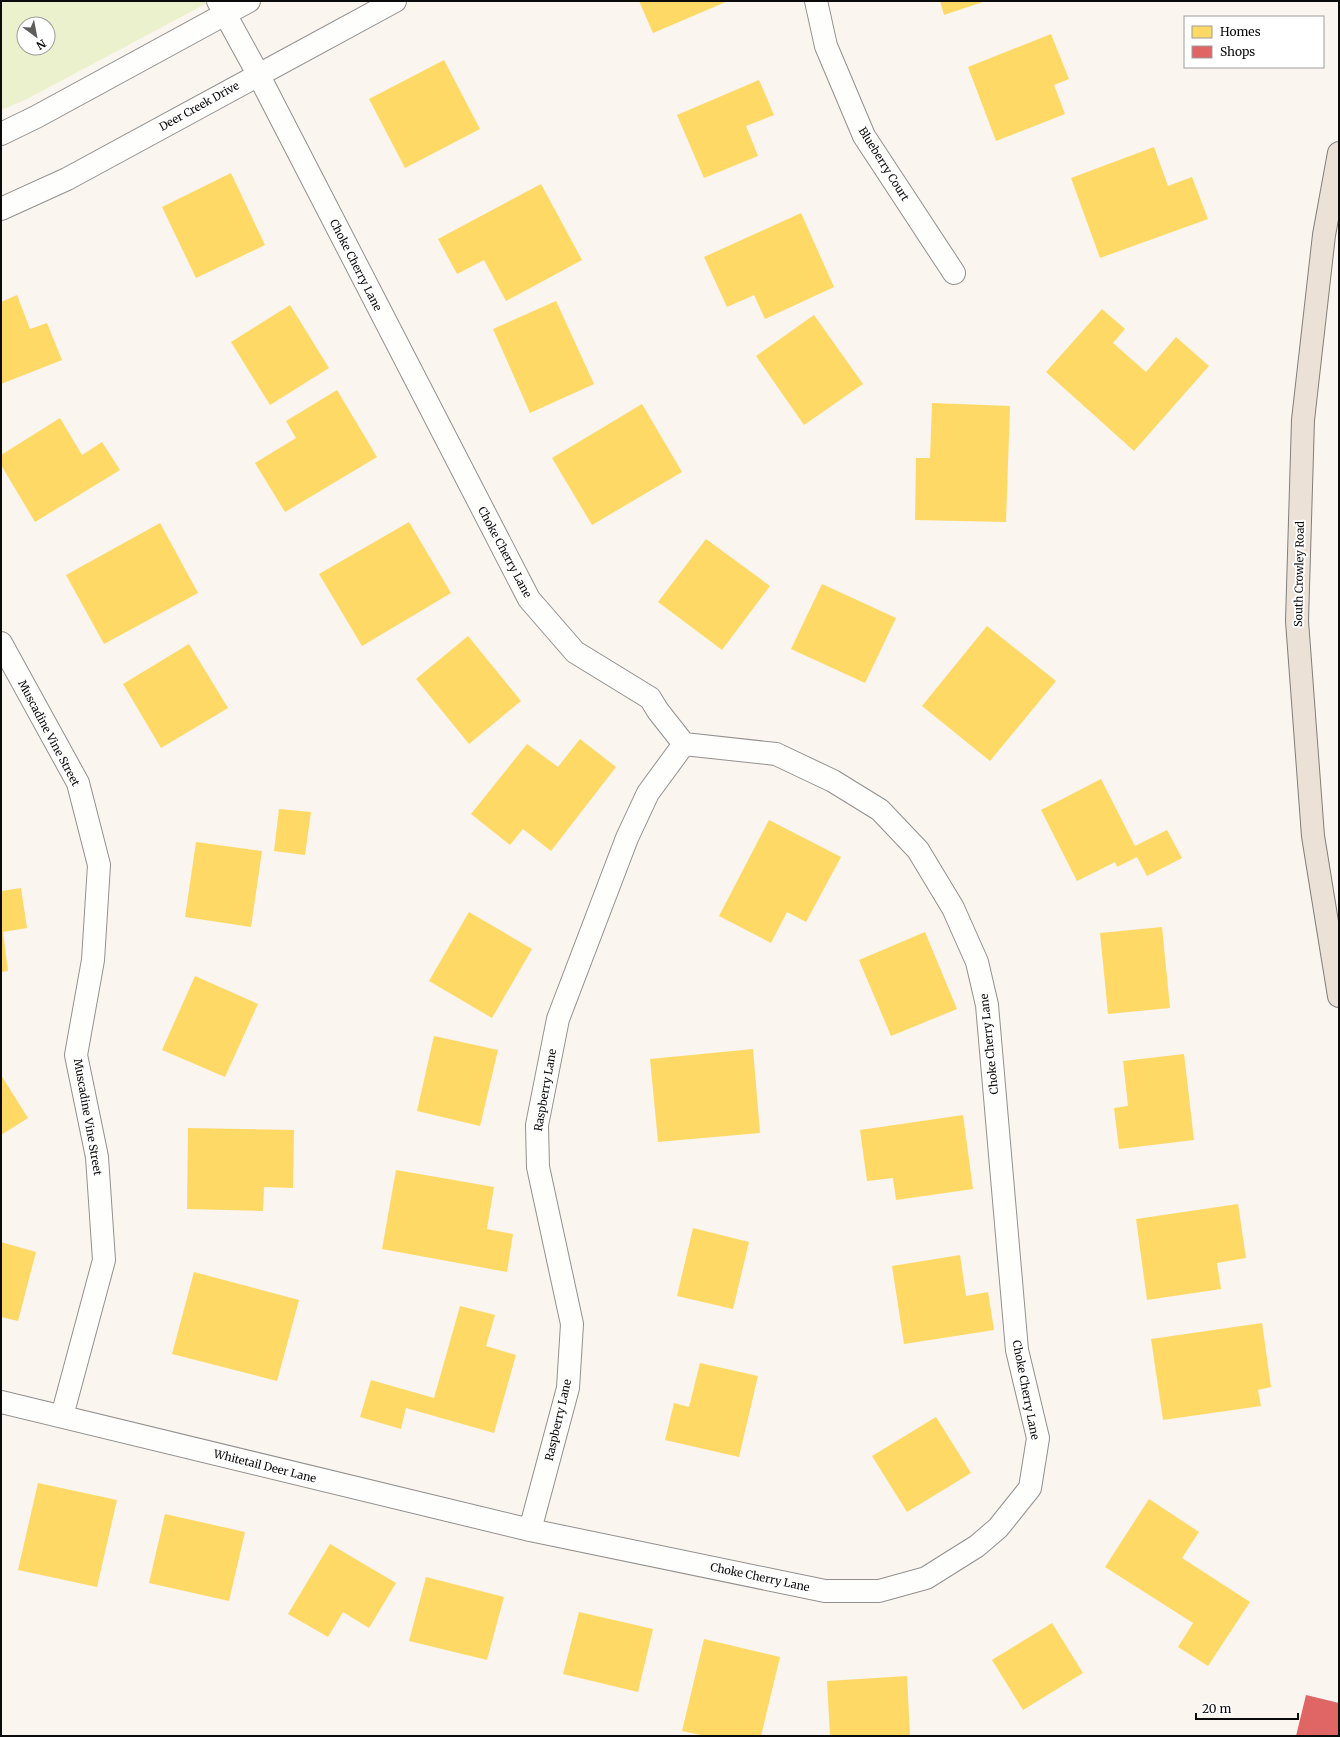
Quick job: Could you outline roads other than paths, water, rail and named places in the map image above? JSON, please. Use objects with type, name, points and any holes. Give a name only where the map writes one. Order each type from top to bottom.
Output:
[{"type":"main road","name":"South Crowley Road","points":[[1339,153],[1324,235],[1303,420],[1297,621],[1312,836],[1339,996]]},
{"type":"street","points":[[1,134],[36,117],[222,7],[249,1]]},
{"type":"street","name":"Deer Creek Drive","points":[[1,209],[67,179],[395,1]]},
{"type":"street","name":"Blueberry Court","points":[[816,1],[826,46],[864,136],[954,273]]},
{"type":"street","name":"Choke Cherry Lane","points":[[222,7],[529,599],[576,652],[650,698],[658,711],[684,744],[776,754],[833,781],[880,810],[918,850],[953,908],[977,962],[987,1005],[1017,1350],[1038,1438],[1030,1488],[998,1528],[977,1546],[926,1578],[879,1591],[825,1591],[530,1530]]},
{"type":"street","name":"Muscadine Vine Street","points":[[1,643],[78,783],[99,865],[93,960],[76,1055],[97,1157],[104,1260],[62,1416]]},
{"type":"street","name":"Raspberry Lane","points":[[530,1530],[568,1388],[572,1324],[538,1167],[537,1125],[556,1027],[627,838],[648,793],[684,744]]},
{"type":"street","name":"Whitetail Deer Lane","points":[[1,1402],[530,1530]]}]
